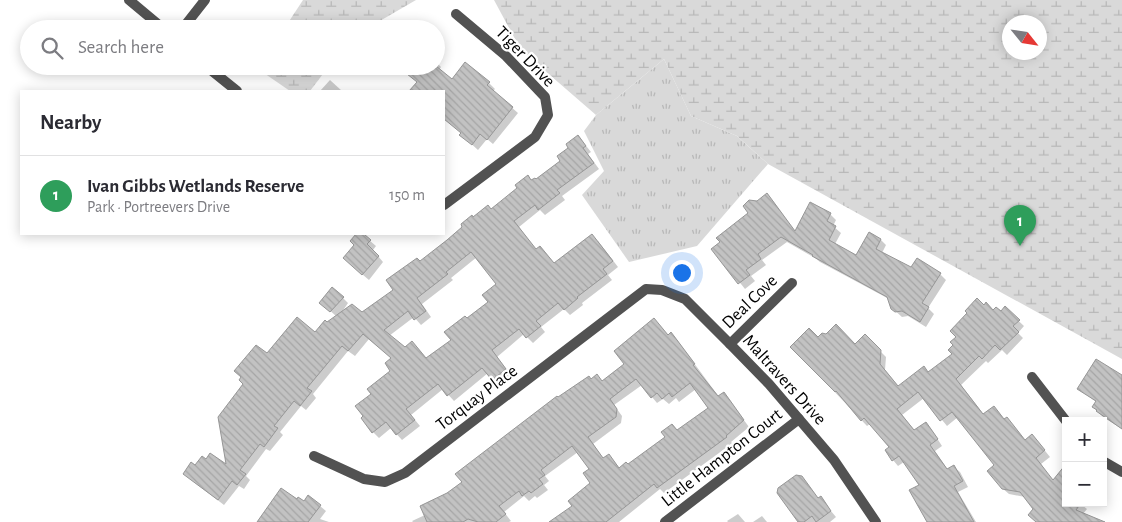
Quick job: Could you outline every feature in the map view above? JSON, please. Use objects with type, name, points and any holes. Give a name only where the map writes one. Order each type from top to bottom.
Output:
[{"type":"street","points":[[129,0],[153,20]]},
{"type":"street","points":[[189,20],[205,0]]},
{"type":"street","name":"Tiger Drive","points":[[445,203],[535,137],[548,115],[545,97],[506,56],[456,14]]},
{"type":"street","points":[[217,75],[236,90]]},
{"type":"street","name":"Deal Cove","points":[[730,344],[792,283]]},
{"type":"street","name":"Maltravers Drive","points":[[646,290],[662,290],[685,299],[730,344],[769,384],[834,460],[876,522]]},
{"type":"street","name":"Torquay Place","points":[[314,456],[364,479],[385,482],[405,474],[646,290]]},
{"type":"street","points":[[1032,377],[1063,417]]},
{"type":"street","name":"Little Hampton Court","points":[[665,522],[799,419]]},
{"type":"street","points":[[1105,462],[1122,472]]},
{"type":"green space","points":[[303,0],[416,0],[382,20],[290,20]]},
{"type":"green space","points":[[494,0],[1122,0],[1122,359],[768,164],[737,136],[691,116],[664,59],[596,115],[521,50]]},
{"type":"green space","points":[[664,59],[691,116],[737,136],[768,164],[697,246],[629,262],[582,195],[604,171],[584,131],[596,115]]},
{"type":"green space","points":[[267,75],[322,75],[311,90],[289,90]]},
{"type":"building","points":[[465,62],[490,82],[487,85],[513,107],[487,140],[480,134],[472,145],[459,135],[461,133],[445,120],[445,90],[410,90],[417,82],[408,75],[445,75],[445,73],[452,79]]},
{"type":"building","points":[[578,135],[586,146],[583,148],[594,163],[557,190],[560,193],[538,210],[535,205],[514,221],[536,249],[540,246],[554,263],[592,234],[613,261],[603,269],[607,274],[577,297],[564,310],[558,303],[536,321],[541,326],[526,338],[519,329],[492,350],[506,369],[492,380],[482,368],[447,396],[438,384],[406,409],[415,420],[396,435],[386,422],[372,433],[355,406],[371,394],[367,389],[390,371],[385,363],[391,358],[363,334],[348,351],[342,346],[307,388],[312,391],[300,406],[294,401],[274,426],[278,428],[264,447],[260,444],[240,470],[246,474],[237,485],[232,481],[218,500],[183,474],[191,462],[195,465],[202,456],[206,459],[210,453],[226,464],[218,417],[243,384],[239,380],[241,377],[234,371],[256,345],[267,353],[297,317],[315,332],[325,320],[327,322],[352,304],[362,312],[393,290],[386,280],[417,258],[420,261],[462,227],[461,224],[472,215],[473,217],[488,205],[491,209],[517,188],[515,185],[528,175],[531,180],[536,179],[560,161],[557,156],[568,148],[566,144]],"holes":[[[471,252],[496,284],[482,295],[488,302],[444,332],[451,340],[426,358],[412,341],[405,347],[384,330],[408,311],[414,320],[426,311],[417,298],[448,274],[446,272]]]},
{"type":"building","points":[[767,193],[795,231],[810,202],[831,213],[827,221],[836,226],[829,240],[856,255],[869,232],[881,239],[876,249],[911,267],[917,258],[941,273],[922,303],[929,307],[920,322],[902,311],[895,312],[891,309],[887,297],[781,237],[758,254],[761,259],[746,270],[750,275],[738,284],[711,249],[720,242],[716,238],[748,213],[743,206],[749,200],[757,201]]},
{"type":"building","points":[[355,235],[365,235],[371,240],[367,244],[379,256],[362,275],[343,258],[354,245],[350,241]]},
{"type":"building","points":[[332,287],[344,297],[330,312],[319,303]]},
{"type":"building","points":[[977,298],[984,305],[986,302],[993,310],[996,307],[1001,311],[1005,306],[1020,320],[1013,326],[1019,332],[1000,350],[995,345],[982,359],[979,356],[956,379],[983,414],[994,406],[1004,419],[1007,417],[1025,440],[1032,434],[1045,450],[1036,458],[1053,480],[1062,469],[1062,507],[1078,507],[1076,510],[1105,522],[1036,522],[1028,515],[1033,509],[1020,492],[1002,489],[987,471],[994,465],[952,412],[940,421],[918,392],[897,409],[914,430],[926,422],[938,439],[930,445],[947,469],[954,465],[963,481],[954,486],[974,522],[927,522],[909,490],[919,485],[899,456],[892,461],[885,450],[889,447],[864,418],[861,421],[836,391],[790,347],[809,328],[818,337],[822,333],[826,334],[836,324],[855,344],[865,334],[881,350],[880,364],[898,386],[924,366],[928,372],[952,354],[948,350],[953,345],[950,342],[956,337],[950,331],[967,313],[965,311]]},
{"type":"building","points":[[654,318],[668,335],[671,332],[695,364],[693,365],[718,396],[724,392],[744,420],[727,437],[657,488],[654,484],[606,522],[549,522],[572,506],[568,501],[590,483],[583,473],[589,469],[572,446],[541,470],[545,475],[539,479],[543,484],[531,493],[529,491],[522,496],[519,491],[499,506],[506,514],[496,522],[478,522],[468,519],[463,522],[427,522],[420,506],[447,493],[462,482],[455,474],[557,396],[589,376],[591,379],[597,374],[602,381],[624,364],[614,351]],"holes":[[[636,379],[651,398],[657,393],[662,399],[669,393],[672,397],[690,383],[708,408],[677,430],[672,424],[661,432],[665,437],[628,464],[626,462],[619,468],[609,454],[603,458],[588,437],[616,417],[617,409],[610,399]]]},
{"type":"building","points":[[1096,359],[1122,375],[1122,429],[1096,411],[1092,407],[1096,401],[1077,389]]},
{"type":"building","points":[[796,475],[802,476],[818,498],[821,496],[831,511],[816,522],[812,516],[804,522],[798,522],[777,493],[778,488]]},
{"type":"building","points":[[281,488],[297,499],[298,497],[304,501],[308,495],[321,505],[308,522],[257,522]]},
{"type":"place","name":"Ivan Gibbs Wetlands Reserve","points":[[1020,246]]}]
